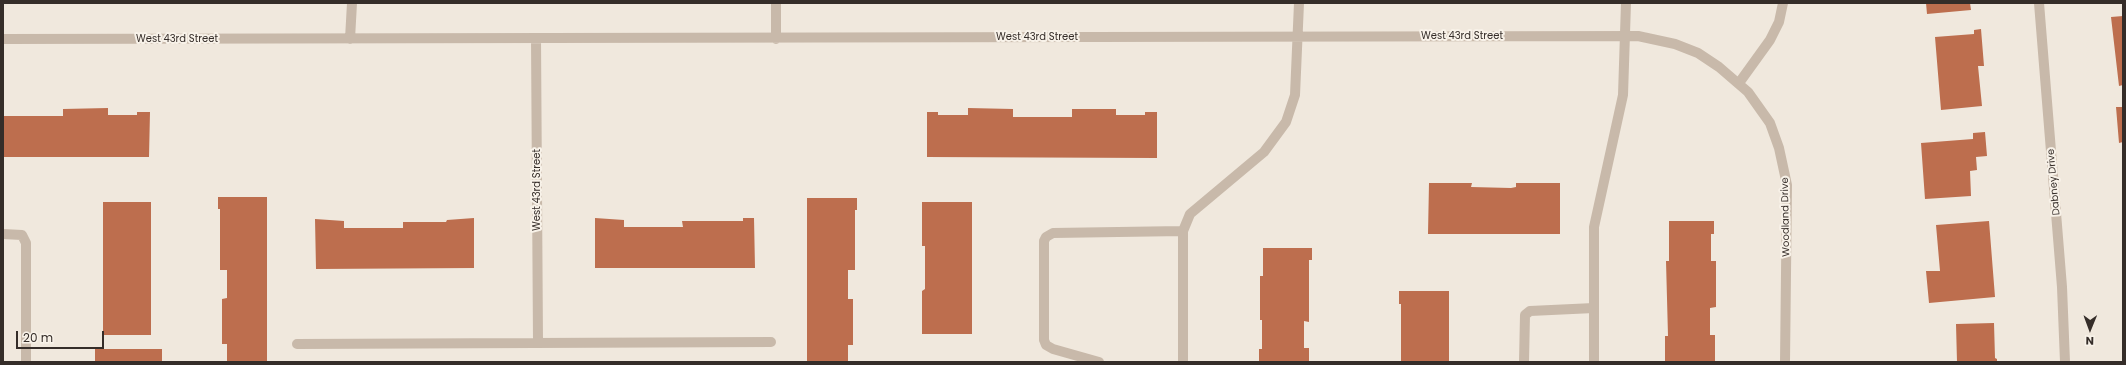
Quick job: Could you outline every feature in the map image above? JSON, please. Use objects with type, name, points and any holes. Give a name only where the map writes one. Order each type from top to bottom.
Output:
[{"type":"street","points":[[350,39],[352,3]]},
{"type":"street","points":[[776,3],[776,38]]},
{"type":"street","points":[[1183,362],[1183,231],[1190,214],[1264,152],[1280,133],[1295,96],[1299,36],[1299,3]]},
{"type":"street","points":[[1594,362],[1594,227],[1623,95],[1626,3]]},
{"type":"street","points":[[1739,83],[1770,40],[1784,3]]},
{"type":"street","name":"Dabney Drive","points":[[2039,3],[2062,280],[2065,362]]},
{"type":"street","name":"West 43rd Street","points":[[3,39],[1638,36],[1675,44],[1698,53],[1729,74],[1739,83]]},
{"type":"street","name":"West 43rd Street","points":[[536,38],[538,342]]},
{"type":"street","name":"Woodland Drive","points":[[1739,83],[1748,92],[1770,123],[1779,148],[1785,172],[1787,192],[1785,362]]},
{"type":"street","points":[[1099,362],[1053,349],[1046,345],[1044,340],[1043,290],[1044,241],[1046,237],[1053,232],[1183,231]]},
{"type":"street","points":[[3,234],[22,235],[26,244],[26,362]]},
{"type":"street","points":[[1524,362],[1525,315],[1530,311],[1594,308]]},
{"type":"street","points":[[297,344],[771,342]]},
{"type":"building","points":[[1926,3],[1970,3],[1971,10],[1927,14]]},
{"type":"building","points":[[2123,16],[2123,85],[2119,86],[2111,17]]},
{"type":"building","points":[[1981,29],[1984,66],[1978,66],[1982,106],[1941,110],[1935,37],[1974,34],[1974,30]]},
{"type":"building","points":[[2116,107],[2123,107],[2123,142],[2119,143]]},
{"type":"building","points":[[108,108],[108,115],[137,115],[137,112],[150,112],[149,157],[3,157],[3,116],[63,116],[63,109]]},
{"type":"building","points":[[968,108],[1013,109],[1013,117],[1072,117],[1072,109],[1116,109],[1116,115],[1145,115],[1145,112],[1157,112],[1157,158],[927,157],[927,112],[938,112],[938,115],[968,115]]},
{"type":"building","points":[[1985,132],[1987,156],[1976,157],[1977,170],[1970,171],[1971,196],[1925,199],[1921,143],[1973,139],[1973,133]]},
{"type":"building","points":[[1429,183],[1472,183],[1471,187],[1511,188],[1516,187],[1516,183],[1560,183],[1560,234],[1428,234]]},
{"type":"building","points":[[218,197],[267,197],[267,362],[227,362],[227,344],[222,344],[222,299],[227,298],[227,270],[220,270],[220,209],[218,209]]},
{"type":"building","points":[[807,198],[857,198],[857,210],[855,210],[855,270],[848,270],[848,299],[853,299],[853,345],[848,345],[848,362],[807,362]]},
{"type":"building","points":[[103,202],[151,202],[151,335],[103,335]]},
{"type":"building","points":[[922,202],[972,202],[972,334],[922,334],[922,291],[925,289],[925,246],[922,246]]},
{"type":"building","points":[[474,218],[474,268],[316,269],[315,219],[344,221],[344,228],[403,228],[403,222],[446,222],[447,220]]},
{"type":"building","points":[[595,218],[624,220],[624,227],[683,227],[682,221],[743,221],[743,218],[754,218],[755,268],[595,268]]},
{"type":"building","points":[[1669,221],[1714,221],[1714,234],[1711,234],[1711,261],[1716,261],[1716,307],[1710,308],[1710,335],[1715,335],[1715,362],[1665,362],[1665,336],[1668,336],[1666,261],[1669,261]]},
{"type":"building","points":[[1989,221],[1995,297],[1929,303],[1926,271],[1940,271],[1936,225]]},
{"type":"building","points":[[1263,248],[1312,248],[1312,260],[1309,260],[1309,322],[1304,321],[1304,348],[1309,348],[1309,362],[1259,362],[1259,349],[1262,349],[1262,320],[1260,320],[1260,276],[1263,276]]},
{"type":"building","points":[[1399,291],[1449,291],[1449,362],[1401,362],[1401,304],[1399,304]]},
{"type":"building","points":[[1994,323],[1995,358],[1997,359],[1997,362],[1957,362],[1956,324]]},
{"type":"building","points":[[95,349],[162,349],[162,362],[95,362]]}]
